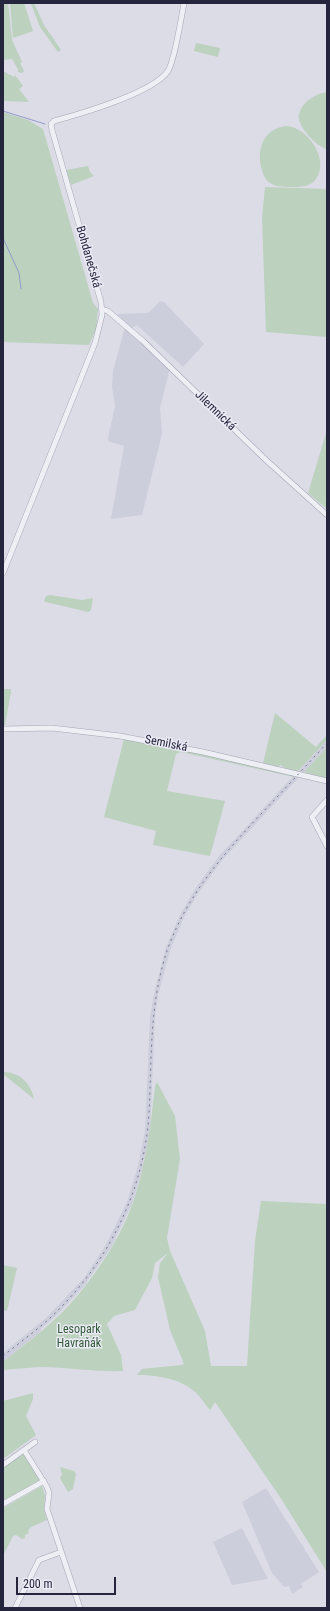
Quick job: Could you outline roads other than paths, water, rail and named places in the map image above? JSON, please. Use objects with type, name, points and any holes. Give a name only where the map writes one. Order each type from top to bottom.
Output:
[{"type":"street","name":"Bohdanečská","points":[[3,573],[95,343],[101,323],[102,309],[51,124],[54,121],[103,106],[137,92],[164,76],[172,61],[184,3]]},
{"type":"street","name":"Jilemnická","points":[[102,309],[108,311],[143,341],[266,460],[327,515]]},
{"type":"street","name":"Semilská","points":[[3,729],[52,728],[120,736],[204,752],[327,781]]},
{"type":"street","points":[[327,800],[312,817],[327,846]]},
{"type":"street","points":[[3,1465],[34,1442]]},
{"type":"street","points":[[24,1450],[44,1481],[48,1493],[47,1509],[80,1608]]},
{"type":"street","points":[[3,1504],[44,1481]]},
{"type":"street","points":[[15,1608],[39,1560],[61,1552]]},
{"type":"waterway","points":[[3,111],[45,124]]},
{"type":"waterway","points":[[3,238],[19,273],[21,289]]},
{"type":"railway","points":[[3,1356],[50,1318],[82,1284],[111,1240],[123,1216],[141,1166],[146,1140],[149,1113],[152,1030],[157,989],[168,948],[185,910],[207,877],[232,845],[327,743]]},
{"type":"park label","name":"Lesopark Havraňák","points":[[79,1337]]}]
